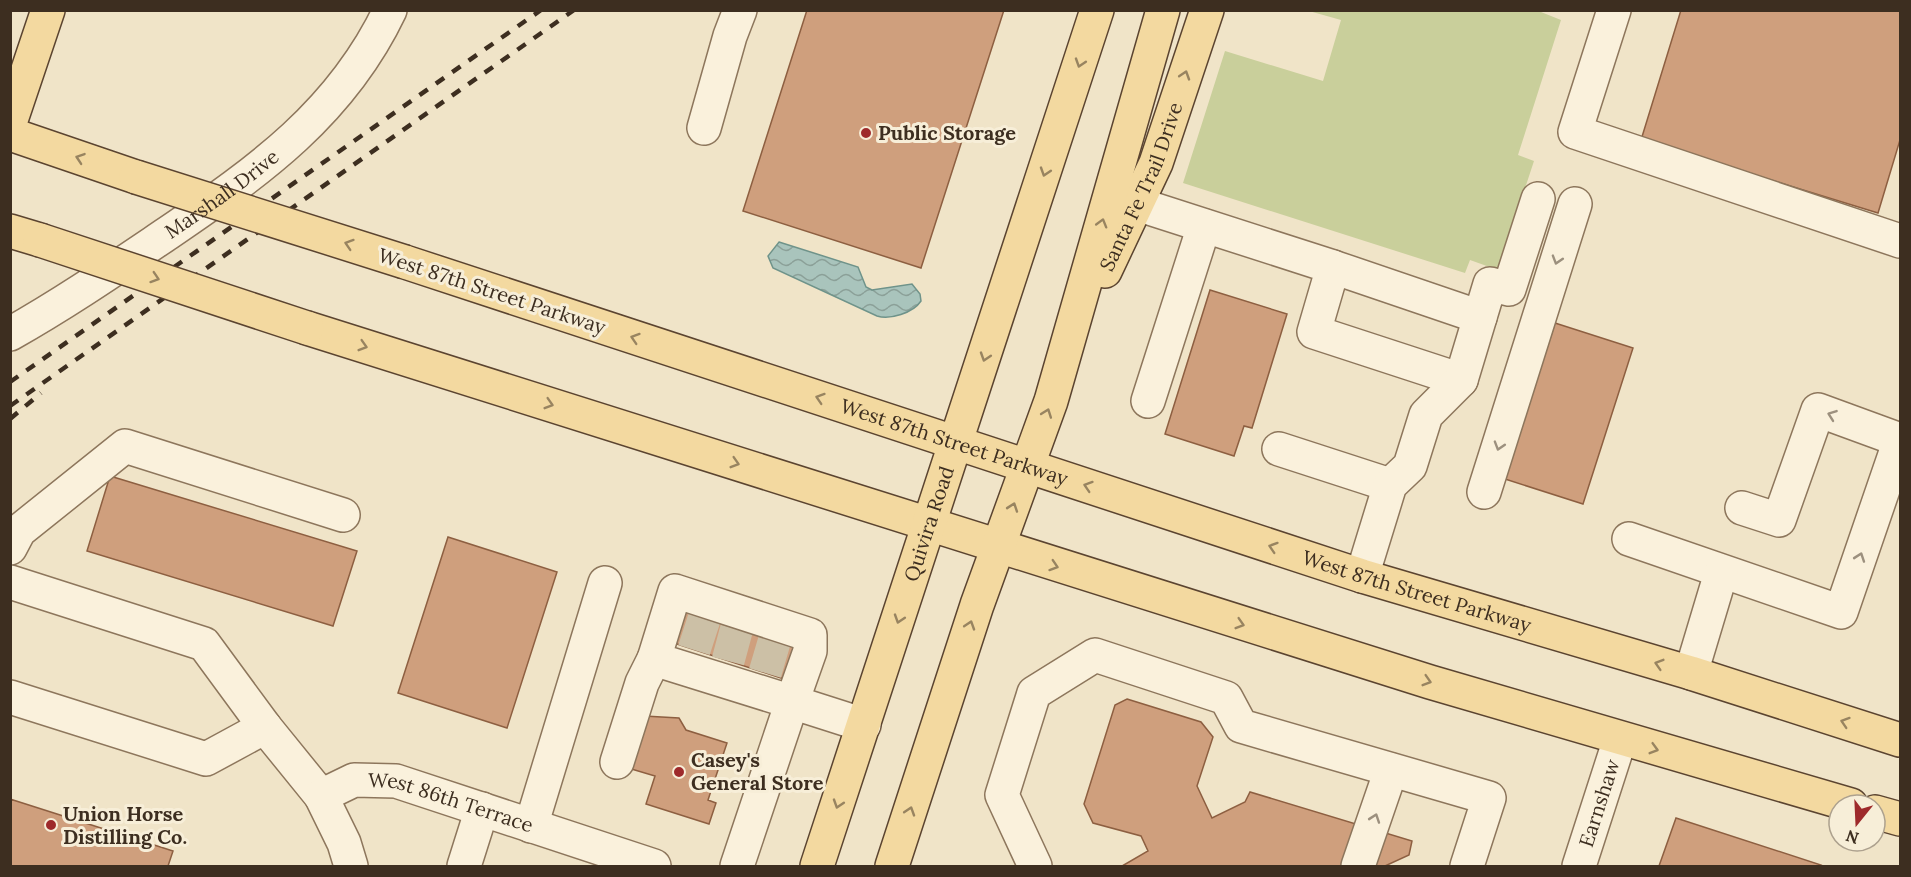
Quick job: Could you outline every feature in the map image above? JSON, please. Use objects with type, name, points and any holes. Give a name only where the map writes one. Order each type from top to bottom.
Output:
[{"type":"main road","points":[[10,123],[48,10]]},
{"type":"main road","name":"Quivira Road","points":[[818,867],[932,523],[1097,10]]},
{"type":"main road","points":[[892,867],[977,605],[1064,360],[1163,10]]},
{"type":"main road","name":"Santa Fe Trail Drive","points":[[1064,360],[1156,163],[1207,10]]},
{"type":"main road","name":"West 87th Street Parkway","points":[[10,134],[1362,576],[1691,673],[1900,740]]},
{"type":"main road","points":[[25,236],[307,328],[932,523],[998,548],[1620,739],[1827,798]]},
{"type":"street","name":"Marshall Drive","points":[[10,334],[69,300],[249,177],[323,110],[353,74],[378,36],[390,10]]},
{"type":"street","points":[[705,128],[730,36],[740,10]]},
{"type":"street","points":[[1614,10],[1575,132],[1900,241]]},
{"type":"street","points":[[1362,576],[1390,485],[1410,466],[1426,415],[1461,380],[1490,284],[1509,289],[1538,199]]},
{"type":"street","points":[[1137,204],[1480,317]]},
{"type":"street","points":[[1484,492],[1575,204]]},
{"type":"street","points":[[1148,401],[1204,226]]},
{"type":"street","points":[[1333,267],[1314,332],[1461,380]]},
{"type":"street","points":[[1629,539],[1721,573],[1841,612],[1900,440],[1818,410],[1779,520],[1742,508]]},
{"type":"street","points":[[10,549],[19,531],[125,446],[343,515]]},
{"type":"street","points":[[1279,449],[1390,485]]},
{"type":"street","points":[[1691,673],[1721,573]]},
{"type":"street","points":[[10,582],[204,644],[265,727],[321,795],[344,843],[351,867]]},
{"type":"street","points":[[531,826],[605,583]]},
{"type":"street","points":[[617,762],[642,683],[654,659],[675,591],[709,606],[778,628],[810,635],[810,651],[737,867]]},
{"type":"street","points":[[1035,867],[1002,795],[1034,693],[1095,655],[1226,698],[1241,726],[1489,798],[1467,867]]},
{"type":"street","points":[[654,659],[691,660],[724,670],[762,682],[792,702],[864,725]]},
{"type":"street","points":[[10,697],[206,759],[265,727]]},
{"type":"street","name":"Earnshaw","points":[[1579,867],[1620,739]]},
{"type":"street","points":[[1358,867],[1391,770]]},
{"type":"street","name":"West 86th Terrace","points":[[321,795],[354,780],[396,781],[654,867]]},
{"type":"street","points":[[464,867],[482,809]]},
{"type":"green space","points":[[1536,10],[1561,20],[1518,155],[1534,161],[1498,270],[1470,260],[1465,273],[1183,183],[1225,51],[1323,81],[1341,20],[1309,11]]},
{"type":"water","points":[[779,242],[858,267],[866,287],[872,290],[912,284],[920,294],[921,301],[913,309],[901,314],[888,317],[877,316],[773,268],[768,256]]},
{"type":"building","name":"Public Storage","points":[[807,10],[1004,10],[921,268],[743,211]]},
{"type":"building","points":[[1681,10],[1900,10],[1900,140],[1878,213],[1641,140]]},
{"type":"building","points":[[1210,290],[1287,314],[1252,428],[1244,426],[1234,456],[1165,434]]},
{"type":"building","points":[[1555,323],[1633,348],[1583,504],[1505,479]]},
{"type":"building","points":[[110,476],[357,551],[333,626],[87,551]]},
{"type":"building","points":[[448,537],[557,572],[507,728],[398,693]]},
{"type":"building","points":[[687,603],[800,640],[787,680],[674,643]]},
{"type":"building","points":[[1127,699],[1201,722],[1213,737],[1197,786],[1212,818],[1245,802],[1250,792],[1412,841],[1409,855],[1385,866],[1122,866],[1148,851],[1141,836],[1093,823],[1084,804],[1115,705]]},
{"type":"building","name":"Casey's General Store","points":[[644,716],[679,718],[686,730],[727,743],[708,800],[716,803],[709,824],[646,804],[655,776],[628,768]]},
{"type":"building","name":"Union Horse Distilling Co.","points":[[10,799],[173,851],[168,866],[10,866]]},
{"type":"building","points":[[1676,818],[1821,865],[1659,866]]},
{"type":"tunnel","points":[[694,650],[707,610]]},
{"type":"tunnel","points":[[728,661],[739,620]]},
{"type":"tunnel","points":[[765,673],[777,632]]},
{"type":"railway","points":[[10,382],[541,10]]},
{"type":"railway","points":[[10,406],[574,10]]},
{"type":"railway","points":[[10,419],[41,393]]},
{"type":"place","name":"Public Storage","points":[[866,133]]},
{"type":"place","name":"Casey's General Store","points":[[679,772]]},
{"type":"place","name":"Union Horse Distilling Co.","points":[[51,825]]}]
